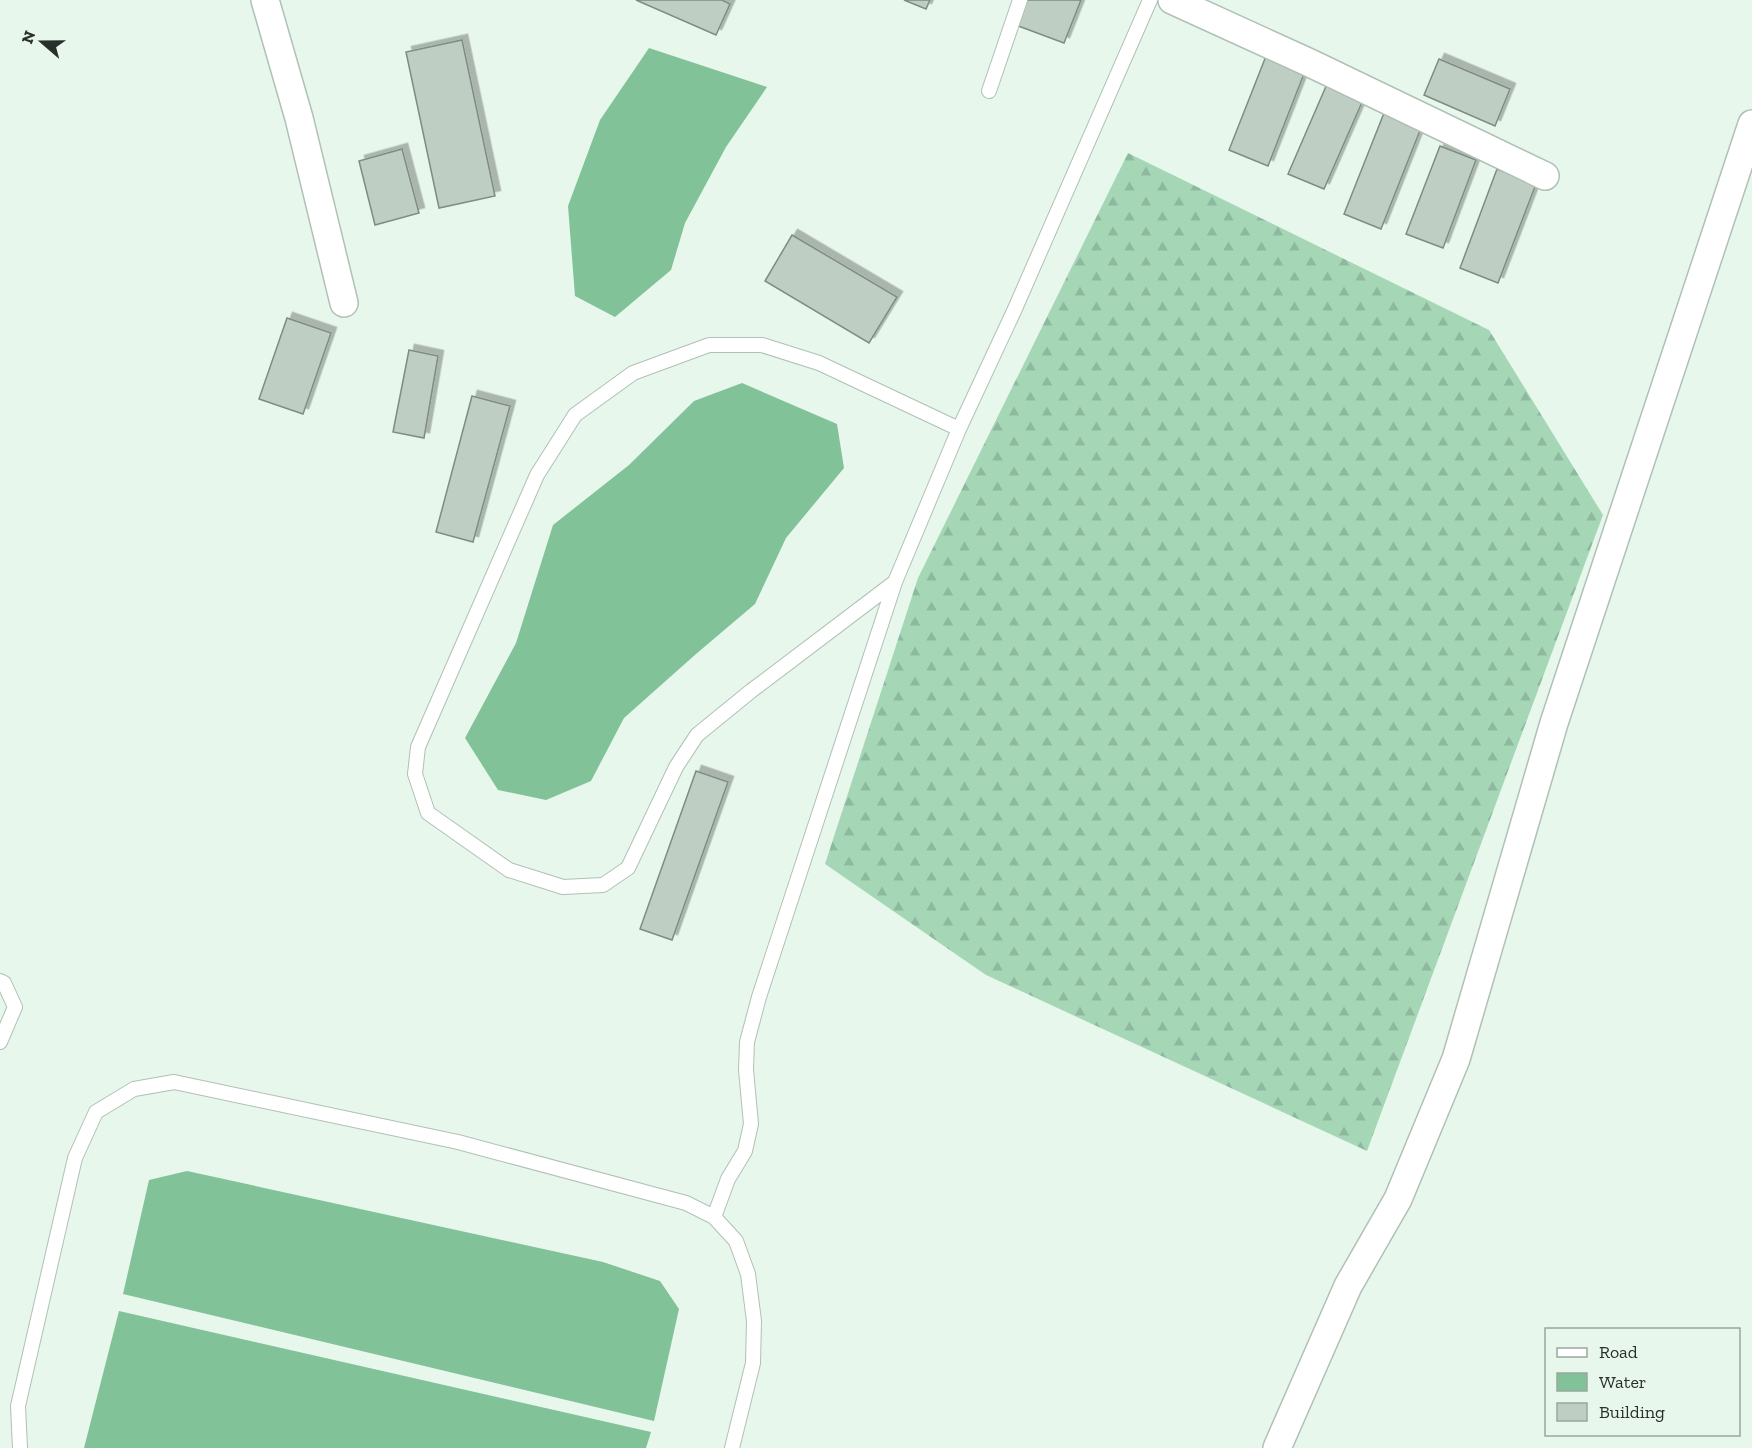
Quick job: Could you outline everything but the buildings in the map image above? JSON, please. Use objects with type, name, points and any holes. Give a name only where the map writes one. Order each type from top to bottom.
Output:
[{"type":"street","points":[[265,0],[299,118],[344,303]]},
{"type":"street","points":[[1173,0],[1545,176]]},
{"type":"street","points":[[1277,1448],[1348,1286],[1398,1199],[1456,1059],[1554,723],[1752,124]]},
{"type":"lane","points":[[989,91],[1020,0]]},
{"type":"lane","points":[[714,1217],[728,1179],[745,1151],[751,1124],[746,1070],[747,1042],[759,997],[895,582],[959,429],[1150,0]]},
{"type":"lane","points":[[895,582],[697,735],[676,767],[628,868],[603,885],[563,887],[509,870],[428,813],[415,774],[418,747],[537,475],[575,415],[633,373],[710,345],[762,345],[819,363],[959,429]]},
{"type":"lane","points":[[0,981],[4,983],[15,1007],[0,1042]]},
{"type":"lane","points":[[20,1448],[18,1406],[75,1158],[96,1112],[134,1089],[174,1082],[458,1142],[686,1203],[714,1217],[736,1241],[748,1274],[754,1322],[753,1363],[732,1448]]},
{"type":"green space","points":[[1128,153],[1489,330],[1603,515],[1367,1151],[986,975],[825,864],[918,578]]},
{"type":"water","points":[[649,48],[767,87],[726,147],[685,223],[671,270],[615,317],[575,296],[568,206],[600,120]]},
{"type":"water","points":[[742,383],[837,424],[844,468],[786,538],[755,604],[624,718],[591,781],[546,800],[498,790],[465,738],[516,643],[553,525],[629,465],[694,401]]},
{"type":"water","points":[[187,1171],[603,1262],[660,1281],[679,1309],[654,1421],[123,1294],[149,1180]]},
{"type":"water","points":[[119,1311],[651,1432],[646,1448],[84,1448]]}]
